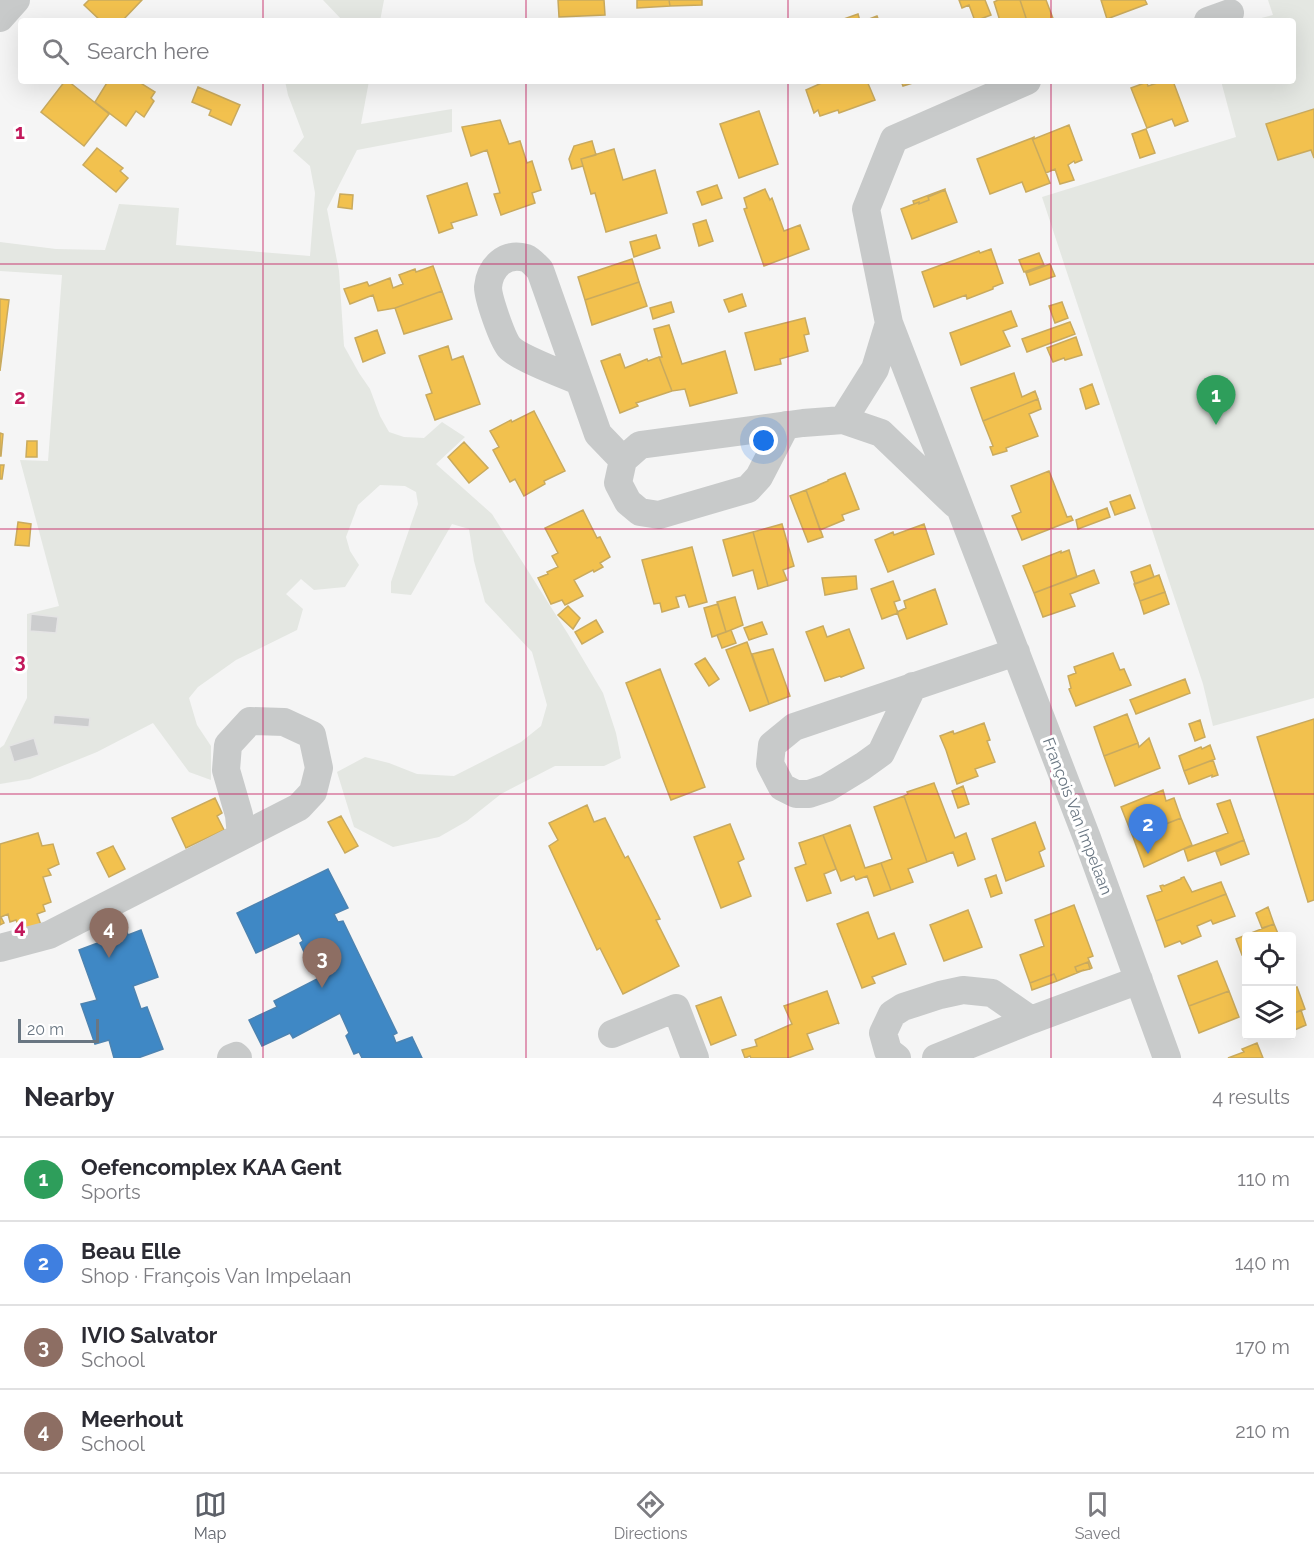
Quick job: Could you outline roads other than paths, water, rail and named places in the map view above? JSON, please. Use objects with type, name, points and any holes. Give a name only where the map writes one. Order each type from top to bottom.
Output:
[{"type":"street","points":[[0,18],[16,0]]},
{"type":"street","name":"François Van Impelaan","points":[[1021,84],[894,139],[866,209],[889,323],[1087,838],[1167,1058]]},
{"type":"street","name":"François Van Impelaan","points":[[843,420],[875,369],[889,323]]},
{"type":"street","points":[[579,381],[598,434],[623,460],[618,483],[628,502],[640,512],[659,515],[748,489],[759,477],[786,425]]},
{"type":"street","name":"François Van Impelaan","points":[[623,460],[640,446],[786,425],[843,420],[881,433],[961,510]]},
{"type":"street","points":[[912,686],[881,753],[827,788],[809,795],[796,794],[782,787],[770,764],[772,745],[794,727],[912,686],[1016,652]]},
{"type":"street","points":[[0,948],[49,934],[241,836]]},
{"type":"street","points":[[936,1058],[1139,980]]},
{"type":"street","points":[[897,1058],[888,1051],[883,1033],[892,1014],[903,1007],[940,995],[963,990],[992,993],[1031,1020]]},
{"type":"street","points":[[612,1034],[675,1008],[695,1058]]},
{"type":"street","points":[[231,1058],[236,1056],[238,1058]]},
{"type":"place","name":"Oefencomplex KAA Gent","points":[[1216,425]]},
{"type":"place","name":"Beau Elle","points":[[1148,854]]},
{"type":"place","name":"Meerhout","points":[[109,958]]},
{"type":"place","name":"IVIO Salvator","points":[[322,988]]}]
